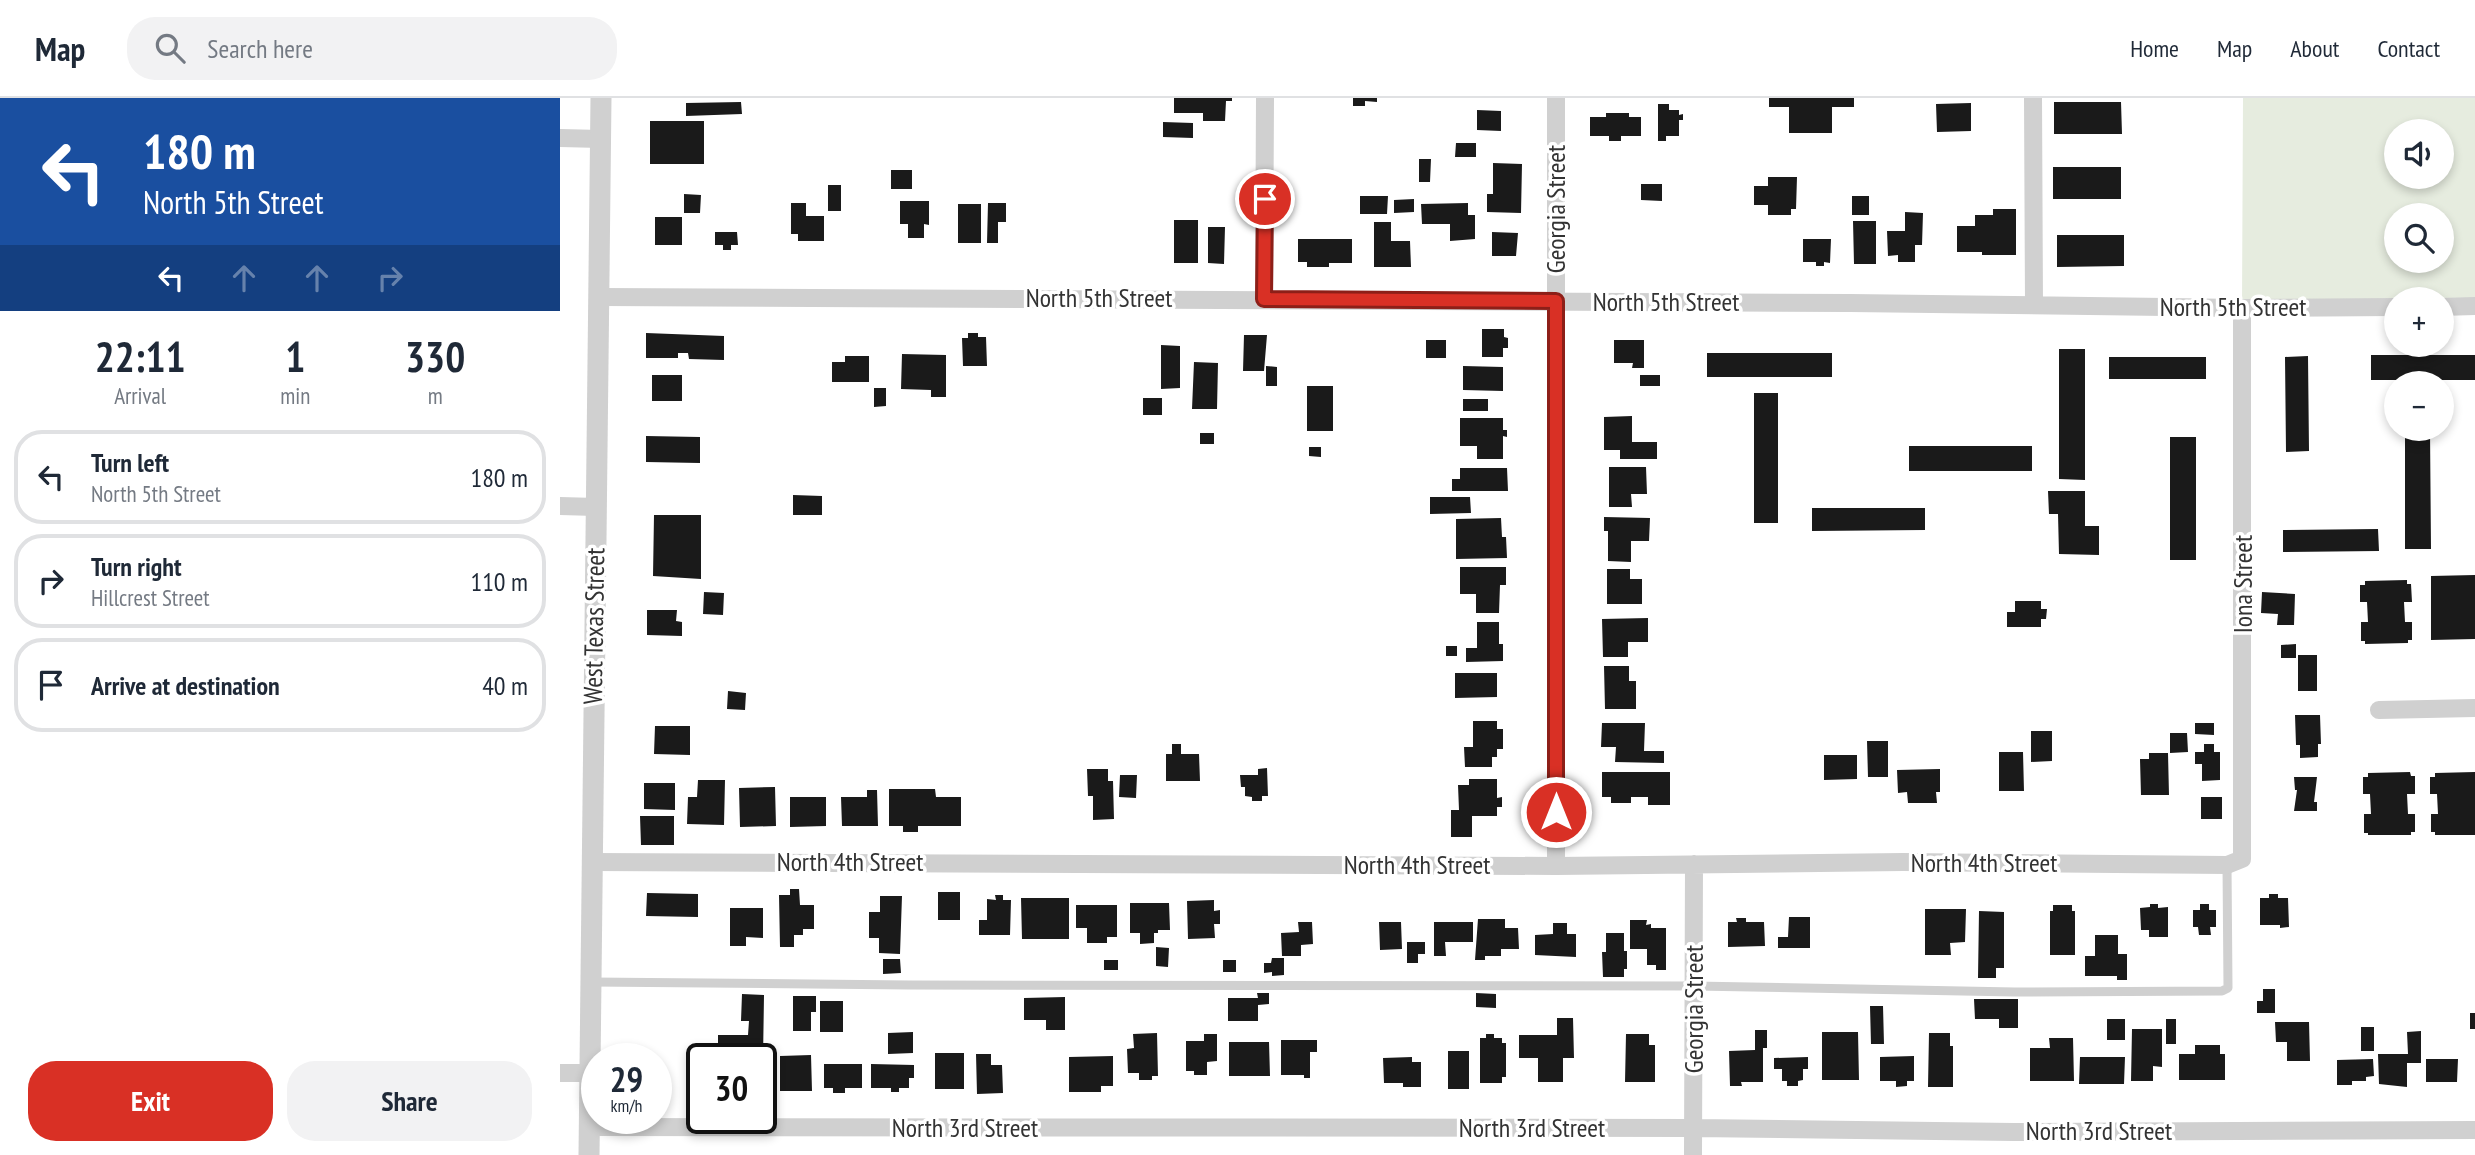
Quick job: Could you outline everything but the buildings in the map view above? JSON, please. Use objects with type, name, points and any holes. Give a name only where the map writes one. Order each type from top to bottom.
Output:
[{"type":"street","name":"West Texas Street","points":[[589,1043],[601,98]]},
{"type":"street","points":[[1264,299],[1265,98]]},
{"type":"street","name":"Georgia Street","points":[[1556,98],[1556,866]]},
{"type":"street","points":[[2033,98],[2034,305]]},
{"type":"street","points":[[560,138],[601,139]]},
{"type":"street","name":"North 5th Street","points":[[600,297],[2384,307]]},
{"type":"street","points":[[2454,307],[2475,306]]},
{"type":"street","name":"Iona Street","points":[[2234,862],[2242,308]]},
{"type":"street","points":[[560,506],[596,507]]},
{"type":"street","points":[[2379,709],[2475,708]]},
{"type":"street","name":"North 4th Street","points":[[591,862],[1556,866],[2234,862]]},
{"type":"street","name":"Georgia Street","points":[[1693,1155],[1694,864]]},
{"type":"street","points":[[560,1073],[581,1073]]},
{"type":"street","name":"North 3rd Street","points":[[672,1128],[1694,1128],[2014,1132],[2475,1130]]},
{"type":"street","name":"West Texas Street","points":[[589,1134],[589,1155]]},
{"type":"lane","points":[[590,982],[1073,986],[1694,986],[2015,992],[2222,990],[2228,988],[2234,862]]},
{"type":"shaded area","points":[[2243,98],[2475,98],[2475,306],[2454,303],[2454,287],[2384,287],[2384,299],[2242,308]]},
{"type":"route","points":[[1265,199],[1264,299],[1556,301],[1556,812]]}]
